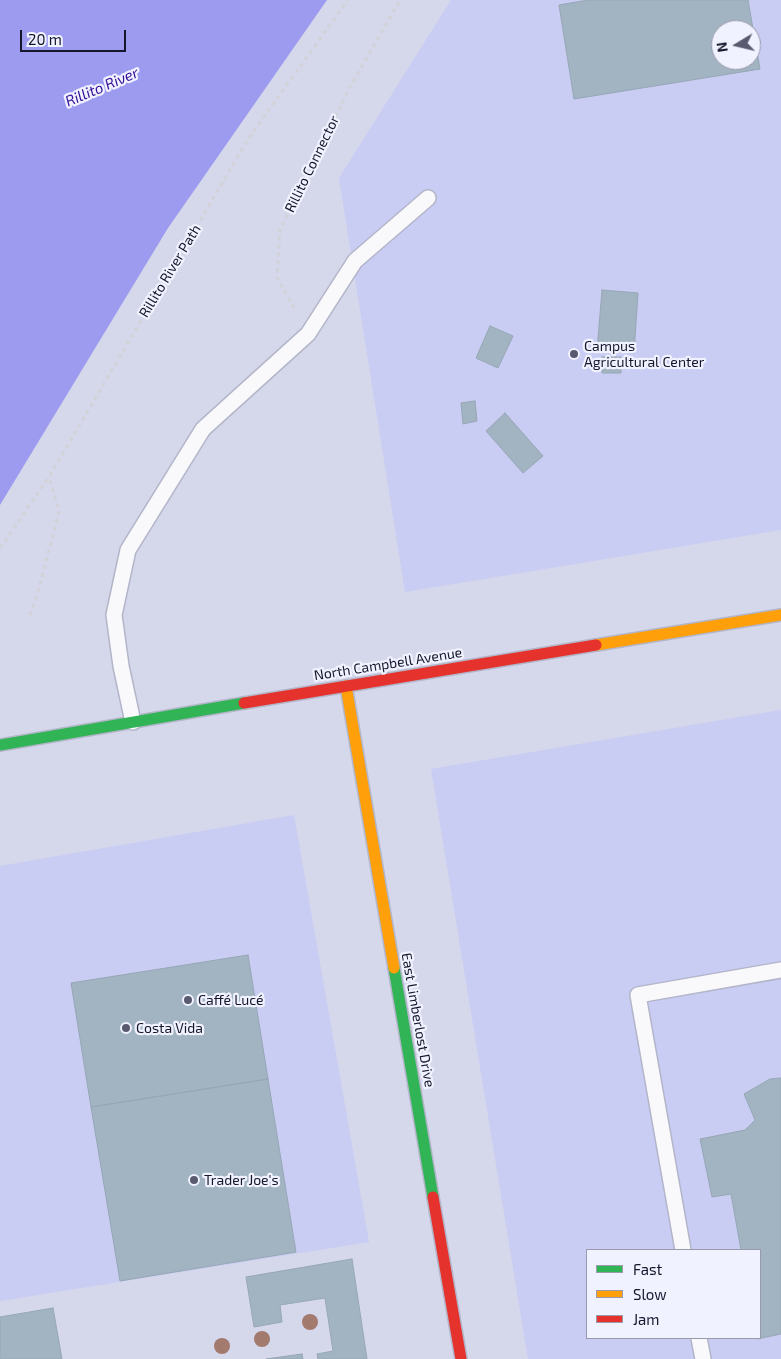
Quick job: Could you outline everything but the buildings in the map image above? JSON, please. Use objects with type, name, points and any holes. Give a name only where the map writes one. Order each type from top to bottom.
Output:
[{"type":"main road","name":"North Campbell Avenue","points":[[0,745],[781,615]]},
{"type":"main road","name":"East Limberlost Drive","points":[[346,686],[461,1359]]},
{"type":"lane","points":[[134,722],[121,666],[114,615],[128,550],[203,429],[308,334],[355,261],[428,198]]},
{"type":"lane","points":[[683,1249],[638,996],[781,970]]},
{"type":"lane","points":[[699,1339],[703,1359]]},
{"type":"path","name":"Rillito River Path","points":[[0,548],[48,476],[248,139],[348,0]]},
{"type":"path","name":"Rillito Connector","points":[[308,334],[277,278],[280,230],[349,89],[400,0]]},
{"type":"path","points":[[30,615],[38,592],[59,510],[48,476]]},
{"type":"shaded area","name":"Campus Agricultural Center","points":[[451,0],[781,0],[781,530],[405,592],[339,178]]},
{"type":"shaded area","points":[[781,710],[781,1359],[528,1359],[431,769]]},
{"type":"shaded area","points":[[294,815],[369,1242],[0,1301],[0,866]]},
{"type":"water","name":"Rillito River","points":[[0,0],[327,0],[168,228],[0,505]]},
{"type":"traffic: fast","points":[[0,745],[244,703]]},
{"type":"traffic: fast","points":[[394,968],[433,1197]]},
{"type":"traffic: slow","points":[[596,645],[781,615]]},
{"type":"traffic: slow","points":[[346,686],[394,968]]},
{"type":"traffic: jam","points":[[244,703],[596,645]]},
{"type":"traffic: jam","points":[[433,1197],[461,1359]]},
{"type":"place","name":"Campus Agricultural Center","points":[[574,354]]},
{"type":"place","name":"Caffé Lucé","points":[[188,1000]]},
{"type":"place","name":"Costa Vida","points":[[126,1028]]},
{"type":"place","name":"Trader Joe's","points":[[194,1180]]}]
